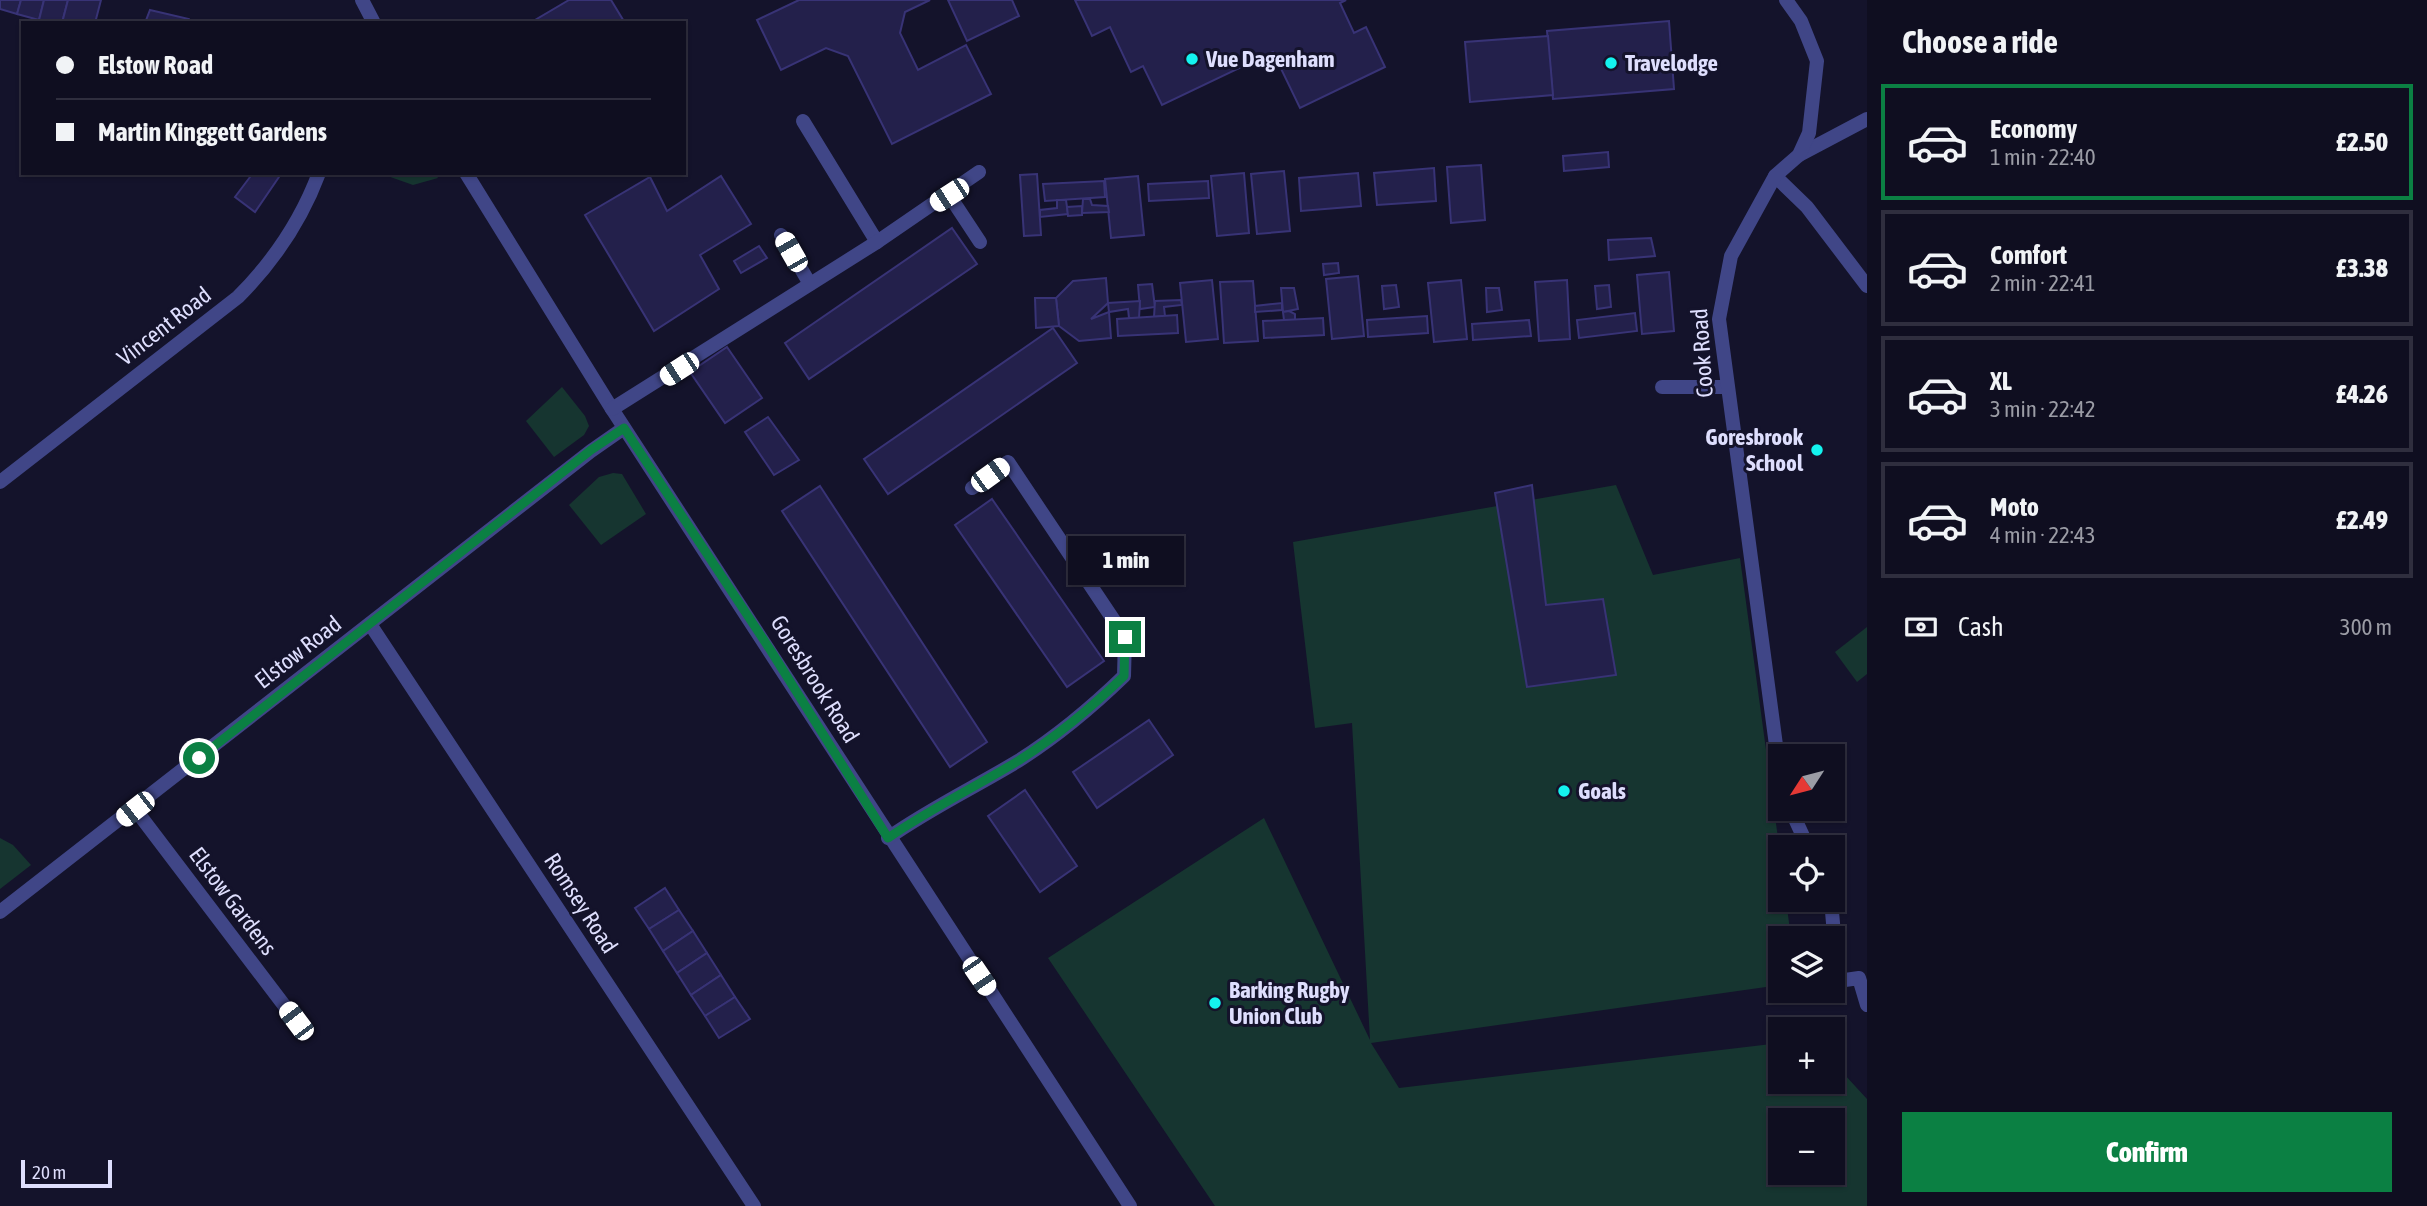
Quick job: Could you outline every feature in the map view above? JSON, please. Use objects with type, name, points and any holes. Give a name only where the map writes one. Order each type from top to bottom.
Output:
[{"type":"street","points":[[362,0],[373,21]]},
{"type":"street","points":[[1786,0],[1801,21],[1817,61],[1809,132],[1799,155]]},
{"type":"street","name":"Cook Road","points":[[1776,744],[1726,387],[1719,319],[1720,300],[1731,256],[1775,176],[1799,155],[1867,119]]},
{"type":"street","points":[[803,121],[877,242]]},
{"type":"street","points":[[612,410],[877,242],[979,172]]},
{"type":"street","name":"Vincent Road","points":[[0,482],[239,297],[266,268],[295,225],[318,175]]},
{"type":"street","name":"Goresbrook Road","points":[[467,175],[612,410],[771,651],[888,838],[1130,1206]]},
{"type":"street","points":[[1775,176],[1807,206],[1867,286]]},
{"type":"street","points":[[949,195],[980,242]]},
{"type":"street","points":[[781,235],[810,284]]},
{"type":"street","points":[[1662,387],[1726,387]]},
{"type":"street","name":"Elstow Road","points":[[0,912],[591,450],[624,428]]},
{"type":"street","points":[[888,838],[920,815],[1019,760],[1098,701],[1124,676],[1125,637],[1008,462],[972,488]]},
{"type":"street","name":"Romsey Road","points":[[370,624],[754,1206]]},
{"type":"street","name":"Elstow Gardens","points":[[135,809],[296,1021]]},
{"type":"street","points":[[1832,912],[1838,981],[1859,978],[1867,1004]]},
{"type":"green space","points":[[385,175],[436,175],[438,178],[413,185]]},
{"type":"green space","points":[[562,387],[585,416],[589,426],[584,435],[554,457],[526,421]]},
{"type":"green space","points":[[613,473],[622,474],[646,514],[601,545],[569,505],[599,477]]},
{"type":"green space","points":[[1616,485],[1653,575],[1740,558],[1768,764],[1768,821],[1776,821],[1778,835],[1768,835],[1768,912],[1788,912],[1789,926],[1768,926],[1768,987],[1371,1043],[1399,1088],[1768,1044],[1768,1094],[1845,1094],[1845,1075],[1867,1099],[1867,1206],[1215,1206],[1048,958],[1264,818],[1370,1040],[1352,723],[1315,728],[1293,542]]},
{"type":"green space","points":[[1867,627],[1867,674],[1857,682],[1835,652]]},
{"type":"green space","points":[[0,838],[13,845],[31,865],[0,889]]},
{"type":"building","points":[[0,0],[21,0],[17,14],[0,9]]},
{"type":"building","points":[[21,0],[44,0],[39,20],[17,14]]},
{"type":"building","points":[[44,0],[68,0],[63,21],[39,20]]},
{"type":"building","points":[[68,0],[101,0],[96,21],[63,21]]},
{"type":"building","points":[[569,0],[611,0],[624,21],[533,21]]},
{"type":"building","points":[[799,0],[930,0],[905,12],[900,33],[918,70],[966,45],[991,94],[892,144],[848,56],[826,48],[781,70],[757,20]]},
{"type":"building","points":[[948,0],[1012,0],[1019,16],[967,41]]},
{"type":"building","name":"Vue Dagenham","points":[[1075,0],[1346,0],[1340,3],[1354,33],[1366,27],[1385,67],[1300,108],[1273,52],[1162,105],[1143,66],[1131,72],[1110,27],[1092,36]]},
{"type":"building","points":[[150,10],[190,21],[146,21]]},
{"type":"building","name":"Travelodge","points":[[1669,21],[1674,89],[1553,99],[1547,31]]},
{"type":"building","points":[[1548,36],[1553,95],[1470,102],[1465,42]]},
{"type":"building","points":[[1608,152],[1609,167],[1564,171],[1563,156]]},
{"type":"building","points":[[1481,165],[1485,220],[1451,223],[1447,167]]},
{"type":"building","points":[[1434,168],[1436,201],[1377,205],[1374,173]]},
{"type":"building","points":[[1284,171],[1290,231],[1257,234],[1251,174]]},
{"type":"building","points":[[1244,173],[1249,233],[1217,236],[1211,176]]},
{"type":"building","points":[[1358,173],[1361,206],[1301,211],[1299,178]]},
{"type":"building","points":[[1037,174],[1041,235],[1024,236],[1020,175]]},
{"type":"building","points":[[249,175],[279,177],[255,212],[235,197]]},
{"type":"building","points":[[721,176],[751,224],[700,255],[719,289],[654,331],[585,215],[650,177],[667,211]]},
{"type":"building","points":[[1138,176],[1144,235],[1111,238],[1105,179]]},
{"type":"building","points":[[1104,181],[1105,197],[1045,201],[1043,184]]},
{"type":"building","points":[[1208,181],[1209,198],[1149,201],[1148,184]]},
{"type":"building","points":[[1083,199],[1090,199],[1092,205],[1108,206],[1109,212],[1082,213]]},
{"type":"building","points":[[1057,200],[1066,200],[1068,214],[1040,217],[1040,210],[1057,208]]},
{"type":"building","points":[[1082,206],[1082,215],[1068,216],[1067,207]]},
{"type":"building","points":[[952,228],[977,264],[809,379],[785,343]]},
{"type":"building","points":[[1651,238],[1655,256],[1609,260],[1608,240]]},
{"type":"building","points":[[759,246],[767,258],[741,273],[734,261]]},
{"type":"building","points":[[1338,263],[1339,273],[1324,275],[1323,264]]},
{"type":"building","points":[[1669,272],[1674,331],[1642,334],[1637,275]]},
{"type":"building","points":[[1358,276],[1364,336],[1332,339],[1326,279]]},
{"type":"building","points":[[1106,278],[1108,303],[1091,319],[1109,312],[1111,338],[1079,341],[1059,326],[1056,298],[1073,281]]},
{"type":"building","points":[[1212,280],[1218,339],[1186,342],[1180,283]]},
{"type":"building","points":[[1461,280],[1467,339],[1434,342],[1428,283]]},
{"type":"building","points":[[1567,280],[1570,339],[1539,341],[1535,282]]},
{"type":"building","points":[[1253,281],[1258,341],[1224,343],[1220,282]]},
{"type":"building","points":[[1152,284],[1155,307],[1140,309],[1138,285]]},
{"type":"building","points":[[1396,285],[1399,307],[1384,309],[1382,286]]},
{"type":"building","points":[[1609,285],[1611,307],[1597,309],[1595,286]]},
{"type":"building","points":[[1281,288],[1294,288],[1298,309],[1283,312]]},
{"type":"building","points":[[1486,288],[1499,288],[1502,310],[1487,312]]},
{"type":"building","points":[[1035,298],[1056,298],[1059,326],[1036,328]]},
{"type":"building","points":[[1181,300],[1182,305],[1164,307],[1165,316],[1154,317],[1155,301]]},
{"type":"building","points":[[1140,301],[1139,318],[1129,318],[1128,309],[1109,312],[1108,303]]},
{"type":"building","points":[[1282,303],[1282,310],[1255,312],[1255,306]]},
{"type":"building","points":[[1283,312],[1295,314],[1295,320],[1284,320]]},
{"type":"building","points":[[1635,313],[1637,331],[1579,338],[1577,320]]},
{"type":"building","points":[[1177,315],[1178,333],[1118,336],[1117,319]]},
{"type":"building","points":[[1427,316],[1428,333],[1368,337],[1367,320]]},
{"type":"building","points":[[1323,318],[1324,335],[1264,338],[1263,321]]},
{"type":"building","points":[[1529,320],[1531,336],[1473,340],[1472,324]]},
{"type":"building","points":[[1053,328],[1077,363],[888,494],[864,459]]},
{"type":"building","points":[[727,347],[762,398],[725,423],[690,372]]},
{"type":"building","points":[[768,417],[799,460],[774,475],[745,432]]},
{"type":"building","points":[[1532,485],[1546,605],[1603,599],[1616,675],[1527,687],[1495,493]]},
{"type":"building","points":[[820,486],[987,742],[950,767],[782,511]]},
{"type":"building","points":[[992,499],[1104,661],[1067,687],[955,525]]},
{"type":"building","points":[[1149,720],[1173,755],[1097,808],[1073,772]]},
{"type":"building","points":[[1025,790],[1077,866],[1040,892],[988,816]]},
{"type":"building","points":[[665,888],[679,910],[649,929],[635,908]]},
{"type":"building","points":[[679,910],[693,931],[663,951],[649,929]]},
{"type":"building","points":[[693,931],[707,953],[677,973],[663,951]]},
{"type":"building","points":[[707,953],[721,975],[691,995],[677,973]]},
{"type":"building","points":[[721,975],[735,997],[705,1016],[691,995]]},
{"type":"building","points":[[735,997],[750,1019],[719,1038],[705,1016]]},
{"type":"place","name":"Vue Dagenham","points":[[1192,59]]},
{"type":"place","name":"Travelodge","points":[[1611,63]]},
{"type":"place","name":"Goresbrook School","points":[[1817,450]]},
{"type":"place","name":"Goals","points":[[1564,791]]},
{"type":"place","name":"Barking Rugby Union Club","points":[[1215,1003]]},
{"type":"route","points":[[199,758],[591,450],[624,428],[771,651],[888,838],[920,815],[1019,760],[1098,701],[1124,676],[1125,637]]}]
